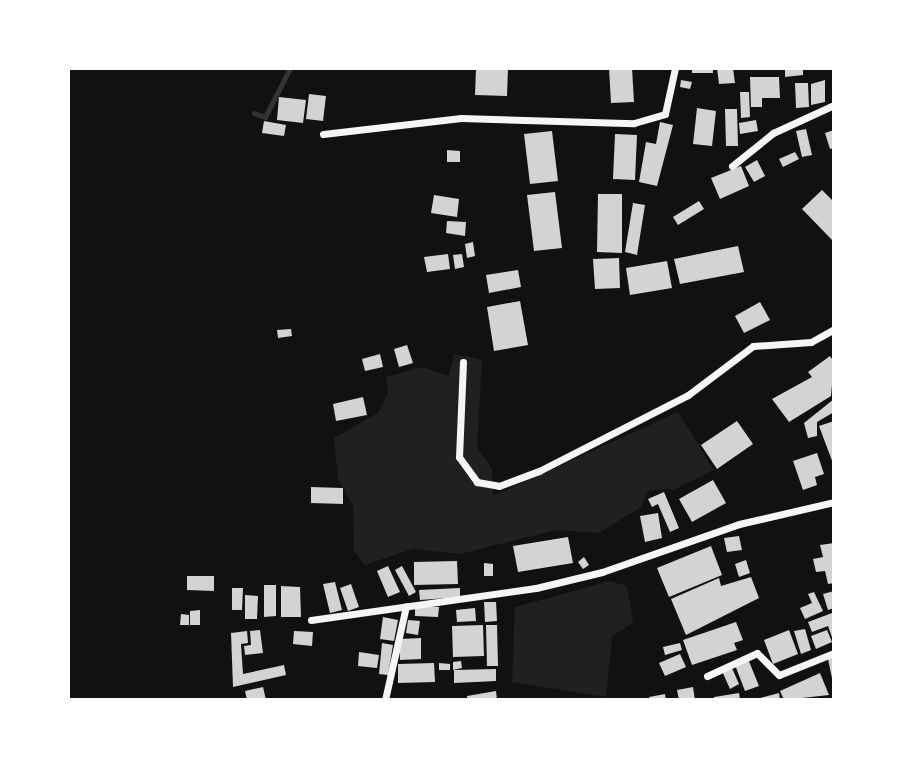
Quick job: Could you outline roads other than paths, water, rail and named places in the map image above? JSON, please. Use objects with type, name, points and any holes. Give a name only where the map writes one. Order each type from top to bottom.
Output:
[{"type":"street","points":[[323,134],[461,118],[634,123],[665,114],[675,68]]},
{"type":"street","points":[[732,166],[773,133],[834,105]]},
{"type":"street","points":[[463,362],[459,457],[477,482],[499,486],[539,471],[688,395],[753,346],[811,342],[834,329]]},
{"type":"street","points":[[311,620],[470,600],[602,572],[739,524],[834,502]]},
{"type":"street","points":[[385,700],[406,606]]},
{"type":"street","points":[[707,676],[757,653],[779,675],[834,653]]},
{"type":"waterway","points":[[254,113],[265,117],[290,68]]}]
